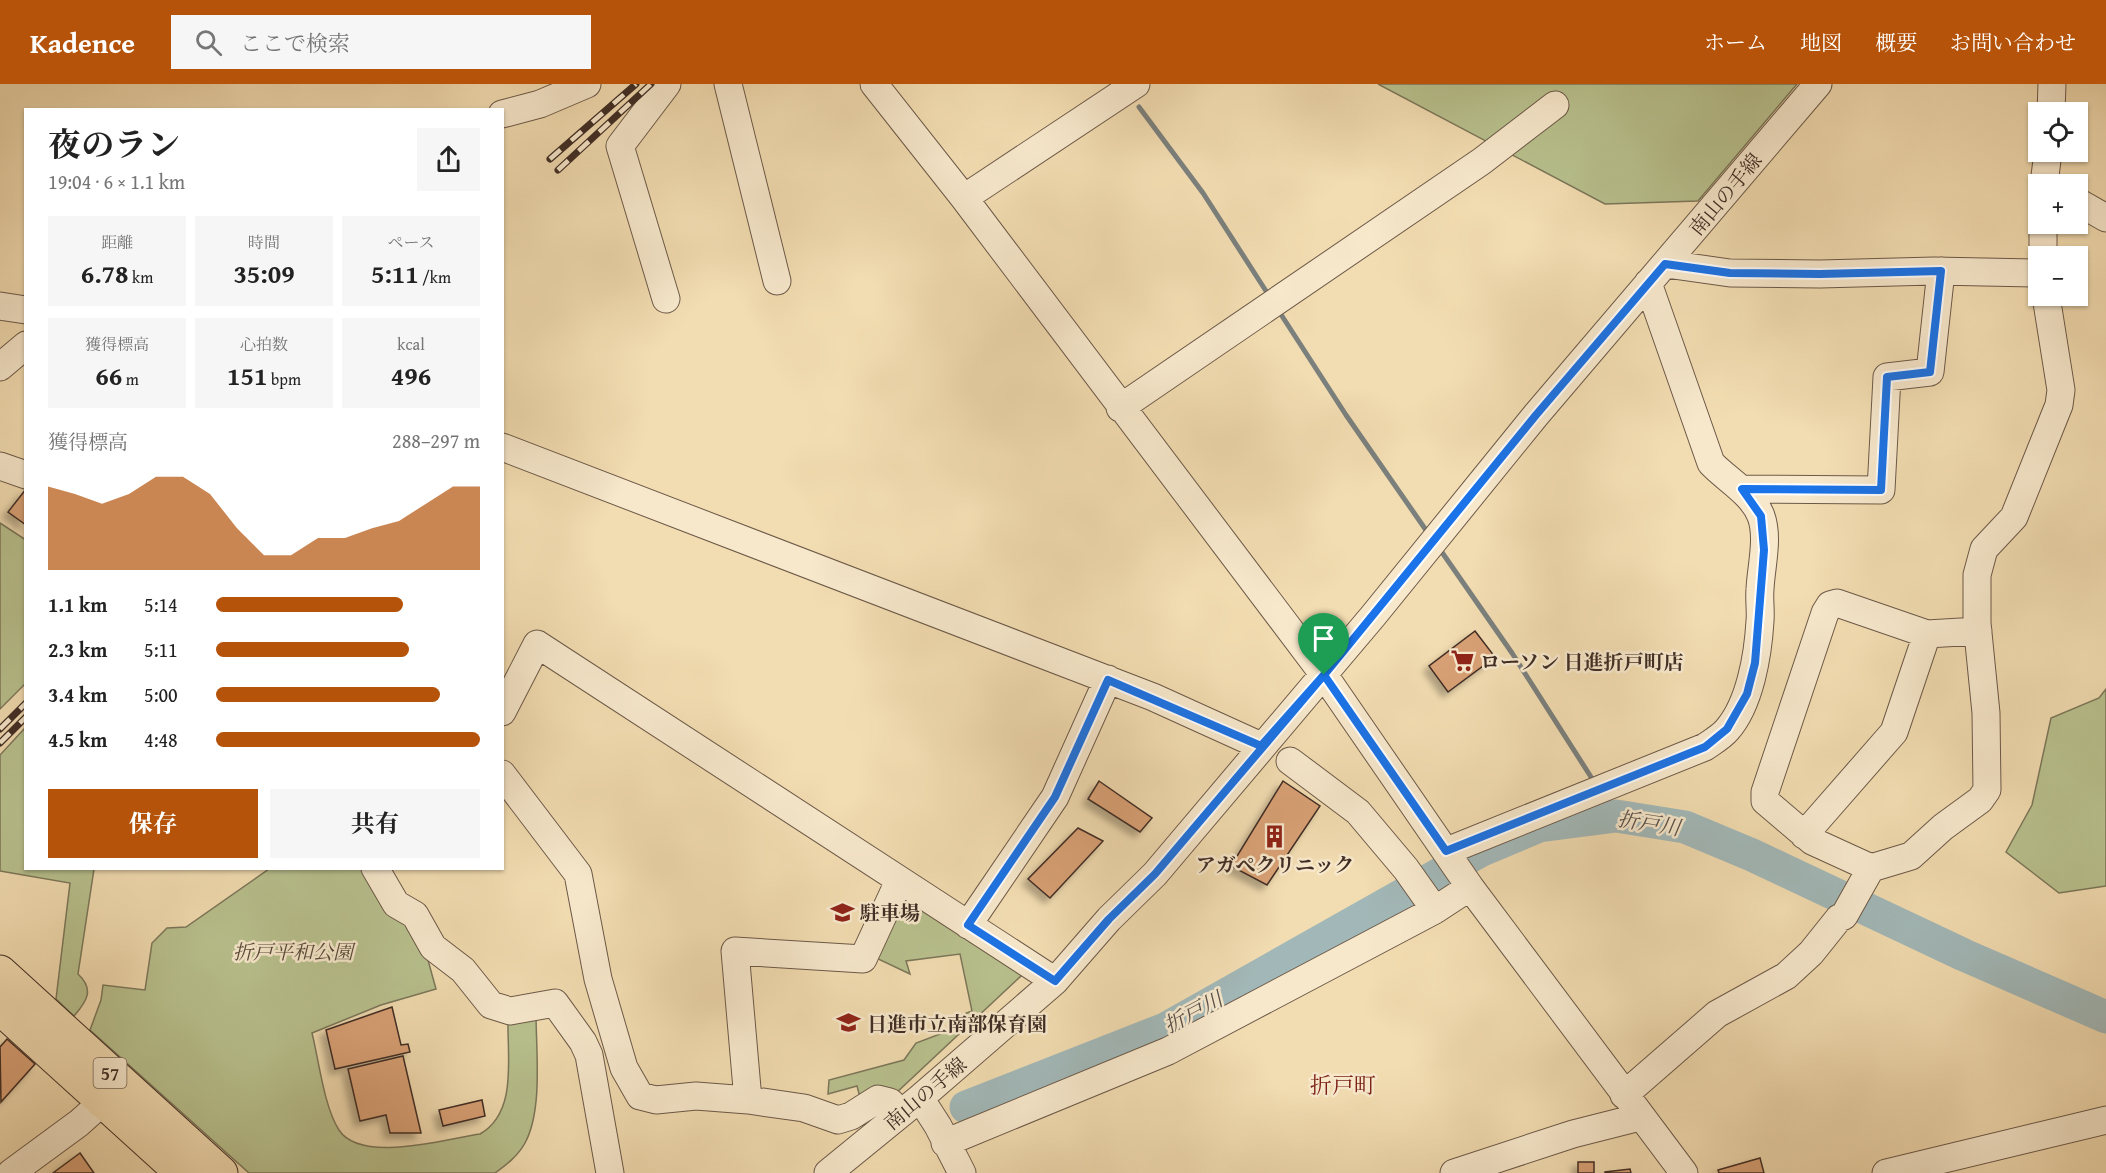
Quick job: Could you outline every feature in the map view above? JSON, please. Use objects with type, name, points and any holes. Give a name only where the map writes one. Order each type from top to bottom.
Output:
[{"type":"main road","name":"57","points":[[0,972],[113,1093],[182,1173]]},
{"type":"main road","name":"57","points":[[0,1008],[221,1173]]},
{"type":"street","points":[[504,113],[550,92],[587,84]]},
{"type":"street","points":[[666,298],[620,146],[667,84]]},
{"type":"street","points":[[728,84],[777,281]]},
{"type":"street","points":[[874,84],[964,198],[1120,408],[1324,675],[1470,886],[1684,1173]]},
{"type":"street","points":[[964,198],[1136,84]]},
{"type":"street","name":"南山の手線","points":[[828,1173],[1055,981],[1109,919],[1155,874],[1261,746],[1324,675],[1536,415],[1818,84]]},
{"type":"street","points":[[2051,102],[2052,84]]},
{"type":"street","points":[[1120,408],[1482,161],[1555,105]]},
{"type":"street","points":[[2088,208],[2106,218]]},
{"type":"street","points":[[1742,489],[1881,490],[1887,377],[1930,372],[1941,271]]},
{"type":"street","points":[[1447,851],[1705,747],[1727,729],[1747,694],[1755,663],[1760,620],[1759,591],[1764,550],[1761,516],[1742,489],[1727,480],[1711,463],[1657,273],[1820,274],[1941,271],[2028,273]]},
{"type":"street","points":[[0,306],[24,310]]},
{"type":"street","points":[[1624,1095],[1717,1014],[1786,976],[1811,954],[1839,918],[1845,915],[1865,877],[1911,856],[1943,826],[1980,800],[1987,790],[1986,713],[1978,631],[1977,575],[1984,549],[2014,518],[2059,405],[2061,390],[2048,306]]},
{"type":"street","points":[[0,367],[24,347]]},
{"type":"street","points":[[504,448],[1108,680],[1261,746]]},
{"type":"street","points":[[0,466],[24,474]]},
{"type":"street","points":[[1865,877],[1804,835],[1765,801],[1765,792],[1825,613],[1830,605],[1837,603],[1927,634],[1978,631]]},
{"type":"street","points":[[1804,835],[1894,732],[1927,634]]},
{"type":"street","points":[[504,708],[537,644],[704,750],[899,881],[1055,981]]},
{"type":"street","points":[[968,925],[1055,797],[1108,680]]},
{"type":"street","points":[[1290,761],[1358,812],[1406,869],[1435,910]]},
{"type":"street","points":[[504,777],[578,874],[598,979],[624,1068],[639,1096],[656,1100],[696,1096],[748,1100],[804,1108],[838,1120],[852,1116],[878,1099],[910,1105],[938,1126],[962,1173]]},
{"type":"street","points":[[376,870],[396,904],[414,915],[434,947],[463,970],[491,1005],[510,1011],[555,1003],[583,1042],[589,1055],[610,1173]]},
{"type":"street","points":[[748,1100],[735,951],[863,959],[899,881]]},
{"type":"street","points":[[945,1143],[1168,1052],[1435,910],[1470,886]]},
{"type":"street","points":[[589,1055],[624,1068]]},
{"type":"street","points":[[20,1170],[113,1093]]},
{"type":"street","points":[[1454,1173],[1573,1134],[1640,1117]]},
{"type":"street","points":[[1886,1173],[2106,1120]]},
{"type":"green space","points":[[1378,84],[1797,84],[1698,201],[1605,204]]},
{"type":"green space","points":[[0,523],[24,539],[24,685],[0,709]]},
{"type":"green space","points":[[2106,689],[2106,886],[2059,893],[2006,852],[2032,805],[2051,718],[2099,698]]},
{"type":"green space","points":[[24,729],[24,870],[94,870],[78,974],[86,985],[87,995],[83,1005],[74,1016],[56,999],[70,883],[0,871],[0,755]]},
{"type":"green space","name":"折戸平和公園","points":[[268,870],[371,870],[411,920],[428,960],[436,989],[381,1005],[312,1033],[329,1109],[339,1130],[350,1140],[365,1146],[384,1148],[426,1144],[480,1134],[492,1124],[505,1098],[509,1066],[508,1019],[536,1013],[536,1097],[531,1129],[522,1148],[495,1173],[249,1173],[90,1030],[101,1000],[103,985],[145,990],[152,943],[167,928],[186,927]]},
{"type":"green space","points":[[903,896],[1022,975],[895,1094],[861,1101],[857,1086],[828,1094],[829,1080],[904,1060],[916,1043],[948,1031],[948,1020],[972,1011],[960,954],[906,961],[910,974],[876,958]]},
{"type":"building","points":[[24,492],[24,524],[8,512]]},
{"type":"building","name":"ローソン 日進折戸町店","points":[[1475,631],[1495,657],[1448,692],[1429,666]]},
{"type":"building","points":[[1099,781],[1152,818],[1140,832],[1088,799]]},
{"type":"building","name":"アガぺクリニック","points":[[1283,781],[1320,806],[1267,885],[1231,866]]},
{"type":"building","points":[[1078,828],[1103,841],[1050,898],[1028,879]]},
{"type":"building","points":[[392,1007],[401,1045],[408,1044],[410,1052],[335,1069],[326,1030]]},
{"type":"building","points":[[7,1039],[35,1064],[1,1102],[0,1047]]},
{"type":"building","points":[[403,1056],[421,1133],[390,1133],[386,1115],[360,1121],[348,1069]]},
{"type":"building","points":[[482,1100],[485,1116],[443,1126],[439,1110]]},
{"type":"building","points":[[80,1153],[94,1173],[53,1173]]},
{"type":"building","points":[[1760,1158],[1764,1173],[1719,1173],[1718,1170]]},
{"type":"building","points":[[1578,1162],[1594,1162],[1594,1173],[1578,1173]]},
{"type":"building","points":[[1630,1169],[1631,1173],[1605,1173],[1605,1172]]},
{"type":"waterway","points":[[1139,107],[1203,193],[1266,291]]},
{"type":"waterway","points":[[1282,316],[1346,415],[1428,533]]},
{"type":"waterway","points":[[1439,548],[1512,653],[1591,777]]},
{"type":"waterway","points":[[1607,802],[1616,816]]},
{"type":"waterway","name":"折戸川","points":[[966,1107],[1165,1029],[1482,850],[1539,826],[1616,816],[1685,827],[1752,855],[1964,955],[2106,1017]]},
{"type":"railway","points":[[550,159],[636,84]]},
{"type":"railway","points":[[558,170],[651,84]]},
{"type":"railway","points":[[0,729],[24,705]]},
{"type":"railway","points":[[0,743],[24,719]]},
{"type":"place","name":"ローソン 日進折戸町店","points":[[1462,661]]},
{"type":"place","name":"アガぺクリニック","points":[[1275,836]]},
{"type":"place","name":"駐車場","points":[[842,912]]},
{"type":"place","name":"日進市立南部保育園","points":[[849,1023]]},
{"type":"district","name":"折戸町","points":[[1343,1085]]},
{"type":"route","points":[[1324,675],[1261,746],[1155,874],[1109,919],[1055,981],[968,925],[993,892],[1055,797],[1108,680],[1153,697],[1261,746],[1293,710],[1324,675],[1446,851],[1705,747],[1727,729],[1747,694],[1755,663],[1764,550],[1761,516],[1742,489],[1881,490],[1887,377],[1930,372],[1941,271],[1820,274],[1730,273],[1665,264],[1536,415],[1324,675]]}]
